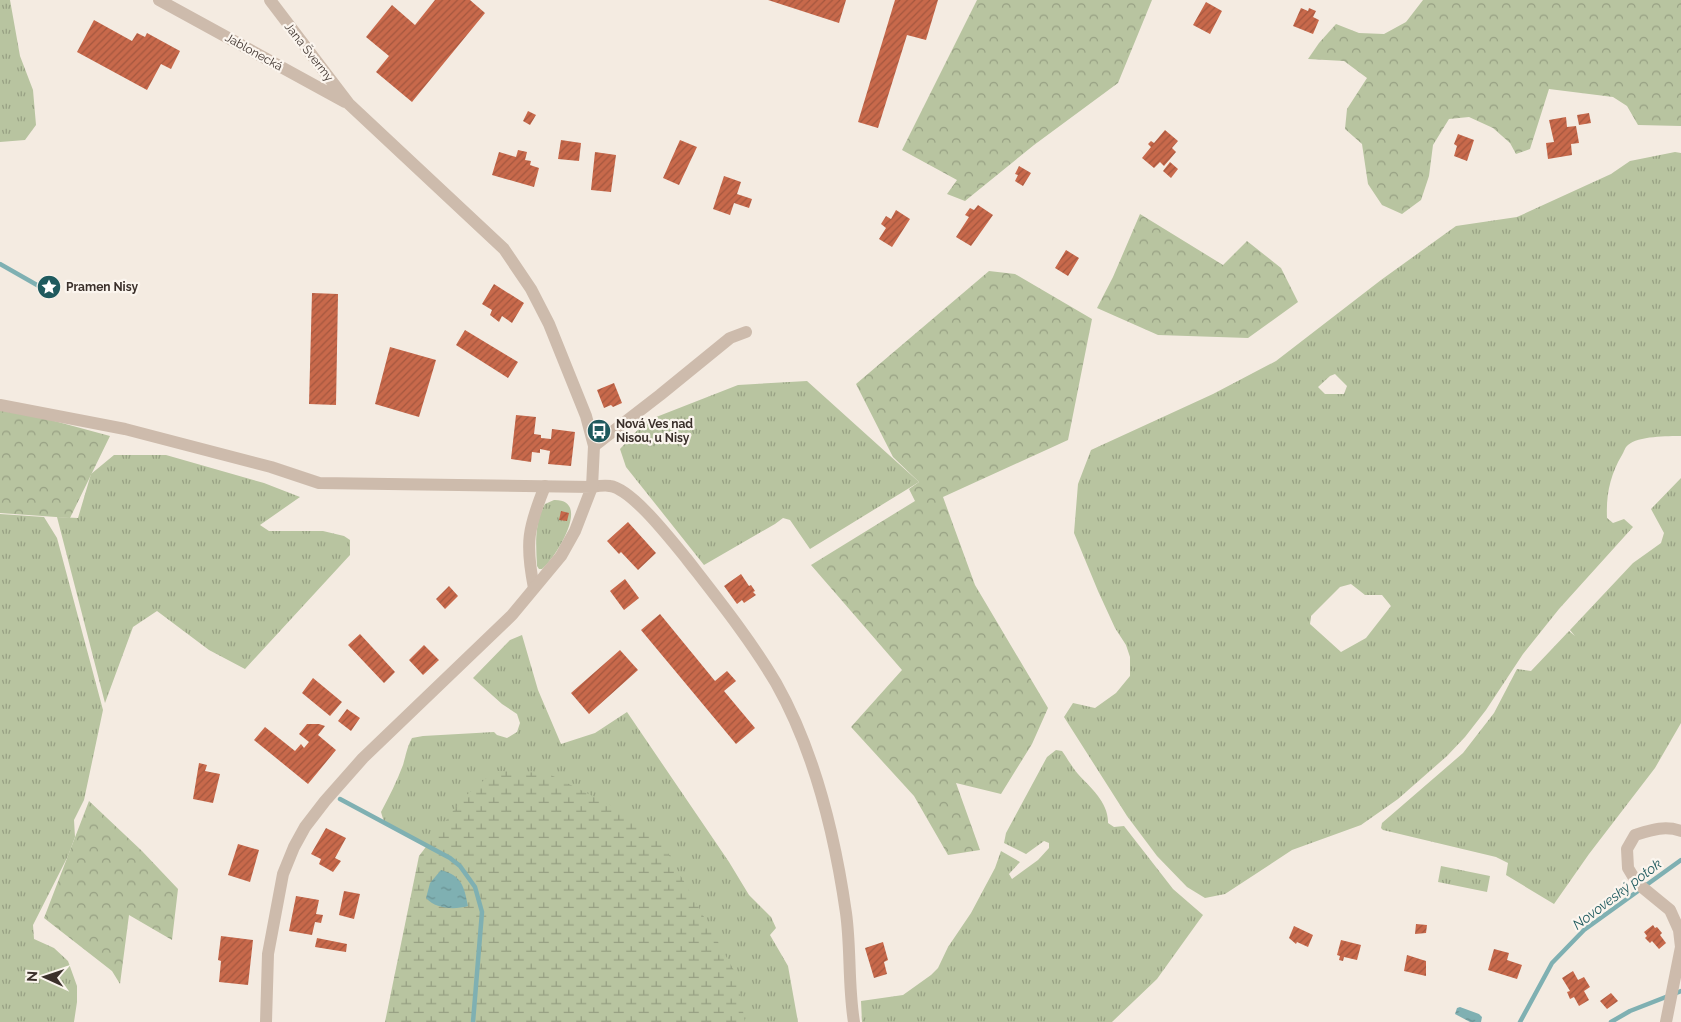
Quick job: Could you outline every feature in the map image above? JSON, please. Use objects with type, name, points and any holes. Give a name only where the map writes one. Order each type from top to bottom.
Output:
[{"type":"street","name":"Jablonecká","points":[[159,0],[349,104]]},
{"type":"street","name":"Jana Švermy","points":[[270,0],[349,104]]},
{"type":"street","points":[[266,1022],[268,954],[284,874],[294,848],[305,828],[325,801],[363,758],[512,615],[560,556],[575,532],[592,486],[594,446],[586,416],[549,324],[531,289],[504,249],[349,104]]},
{"type":"street","points":[[594,446],[660,396],[730,338],[746,332]]},
{"type":"street","points":[[0,405],[125,429],[271,467],[319,484],[612,486],[632,497],[678,548],[747,638],[776,684],[806,745],[830,826],[846,914],[850,1002],[854,1022]]},
{"type":"street","points":[[534,588],[529,562],[528,536],[545,486]]},
{"type":"street","points":[[1666,1022],[1681,947],[1679,930],[1670,910],[1638,883],[1628,868],[1627,849],[1635,835],[1655,828],[1681,831]]},
{"type":"green space","points":[[0,0],[10,0],[20,56],[33,90],[36,125],[25,140],[0,142]]},
{"type":"green space","points":[[977,0],[1152,0],[1118,83],[1034,145],[965,201],[947,194],[957,180],[902,150]]},
{"type":"green space","points":[[1423,0],[1681,0],[1681,126],[1638,125],[1627,106],[1613,97],[1549,89],[1530,149],[1516,154],[1510,143],[1493,128],[1469,117],[1449,119],[1433,145],[1429,176],[1421,200],[1402,214],[1382,205],[1368,184],[1362,144],[1345,129],[1347,109],[1367,78],[1344,61],[1308,59],[1336,24],[1359,33],[1384,34],[1406,22]]},
{"type":"green space","points":[[1675,152],[1681,153],[1681,436],[1646,438],[1633,442],[1625,448],[1614,470],[1610,485],[1607,501],[1607,518],[1613,523],[1624,519],[1633,527],[1559,609],[1523,654],[1486,710],[1465,737],[1447,756],[1398,799],[1361,825],[1292,850],[1225,894],[1205,898],[1187,887],[1157,856],[1127,816],[1064,717],[1073,703],[1095,708],[1116,693],[1130,676],[1130,657],[1126,645],[1115,628],[1074,533],[1078,484],[1091,450],[1213,394],[1276,361],[1381,280],[1456,226],[1517,217],[1611,174],[1630,161]],"holes":[[[1335,374],[1347,386],[1344,394],[1325,394],[1318,387]],[[1351,584],[1365,595],[1382,595],[1391,606],[1366,638],[1341,652],[1310,624],[1311,616],[1340,587]]]},
{"type":"green space","points":[[1140,214],[1223,265],[1247,241],[1281,268],[1298,302],[1248,338],[1158,335],[1097,308],[1113,277]]},
{"type":"green space","points":[[989,271],[1015,274],[1092,319],[1068,440],[943,497],[975,585],[1048,708],[1032,744],[1001,794],[956,783],[980,850],[948,855],[914,796],[851,727],[902,670],[811,565],[915,501],[909,489],[919,482],[893,457],[856,384]]},
{"type":"green space","points":[[807,381],[919,482],[810,549],[790,520],[783,518],[704,565],[626,467],[620,449],[646,421],[738,385]]},
{"type":"green space","points":[[0,408],[110,436],[70,518],[0,513]]},
{"type":"green space","points":[[114,455],[166,455],[264,483],[300,497],[260,525],[269,531],[323,531],[344,536],[350,540],[350,555],[245,669],[209,650],[157,611],[133,627],[105,703],[57,517],[78,518],[91,474]]},
{"type":"green space","points":[[1681,478],[1681,723],[1655,768],[1589,854],[1554,904],[1506,875],[1508,863],[1496,857],[1383,830],[1381,828],[1382,823],[1463,753],[1494,713],[1517,669],[1531,671],[1569,631],[1575,636],[1570,630],[1633,563],[1661,543],[1664,533],[1651,509]]},
{"type":"green space","points":[[554,500],[565,502],[570,509],[571,519],[562,543],[555,554],[542,569],[539,569],[537,566],[537,526],[545,504]]},
{"type":"green space","points":[[0,514],[44,517],[57,538],[103,710],[84,800],[74,820],[75,837],[68,856],[33,925],[34,939],[54,948],[68,961],[77,986],[74,1022],[0,1022]]},
{"type":"green space","points":[[522,635],[538,690],[561,744],[595,733],[627,712],[729,862],[749,895],[771,917],[776,928],[770,935],[788,966],[798,1022],[483,1022],[430,846],[384,822],[381,812],[398,777],[412,738],[494,732],[507,738],[517,732],[520,723],[517,714],[502,704],[473,678],[510,640]]},
{"type":"green space","points":[[1056,750],[1062,751],[1076,771],[1098,796],[1105,809],[1108,823],[1114,827],[1124,826],[1173,889],[1203,915],[1157,979],[1112,1022],[862,1022],[861,1001],[903,995],[938,968],[948,947],[971,913],[995,868],[1001,851],[1020,862],[1009,874],[1012,879],[1038,860],[1049,848],[1049,843],[1044,841],[1026,854],[1004,843],[1006,833],[1047,757]]},
{"type":"green space","points":[[495,771],[547,773],[634,817],[664,846],[736,974],[745,1022],[385,1022],[419,856],[463,798]]},
{"type":"green space","points":[[89,801],[142,851],[178,889],[172,940],[129,915],[120,984],[112,971],[44,918]]},
{"type":"green space","points":[[1441,866],[1490,876],[1487,892],[1438,882]]},
{"type":"water","points":[[441,870],[454,875],[461,883],[468,906],[446,908],[430,902],[426,898],[430,883]]},
{"type":"water","points":[[1460,1007],[1479,1014],[1482,1017],[1481,1022],[1470,1022],[1455,1014],[1457,1008]]},
{"type":"building","points":[[435,0],[470,0],[485,13],[412,102],[376,72],[389,56],[366,37],[392,5],[415,25]]},
{"type":"building","points":[[768,0],[846,0],[839,23]]},
{"type":"building","points":[[895,0],[938,0],[926,40],[907,35],[878,128],[858,122]]},
{"type":"building","points":[[1206,2],[1222,11],[1210,34],[1193,25]]},
{"type":"building","points":[[1301,8],[1308,11],[1309,8],[1316,11],[1313,17],[1319,20],[1313,34],[1293,26]]},
{"type":"building","points":[[94,20],[132,41],[137,33],[145,37],[147,33],[180,51],[171,69],[161,64],[147,90],[77,52]]},
{"type":"building","points":[[528,111],[536,115],[530,125],[523,121]]},
{"type":"building","points":[[1589,113],[1591,123],[1579,125],[1577,115]]},
{"type":"building","points":[[1566,117],[1567,127],[1576,126],[1579,143],[1571,144],[1572,155],[1548,159],[1546,143],[1554,142],[1549,120]]},
{"type":"building","points":[[1165,130],[1178,141],[1172,148],[1176,152],[1164,166],[1160,162],[1154,168],[1142,158],[1151,147],[1148,144],[1151,141],[1154,143]]},
{"type":"building","points":[[1458,134],[1474,140],[1467,161],[1454,156],[1457,146],[1454,144]]},
{"type":"building","points":[[561,140],[581,143],[579,161],[558,159]]},
{"type":"building","points":[[680,140],[697,147],[679,185],[663,178]]},
{"type":"building","points":[[518,150],[527,152],[525,160],[531,161],[530,165],[539,168],[534,187],[492,175],[499,152],[516,157]]},
{"type":"building","points":[[595,152],[616,155],[611,192],[591,190]]},
{"type":"building","points":[[1170,162],[1178,169],[1171,178],[1163,171]]},
{"type":"building","points":[[1019,166],[1031,173],[1023,186],[1015,181],[1018,175],[1015,174]]},
{"type":"building","points":[[724,176],[741,182],[737,194],[752,199],[749,208],[734,203],[730,215],[713,209]]},
{"type":"building","points":[[978,205],[993,215],[971,246],[956,237],[969,217],[965,215],[970,208],[974,210]]},
{"type":"building","points":[[896,210],[910,219],[892,247],[879,239],[886,228],[881,224],[886,216],[891,219]]},
{"type":"building","points":[[1066,250],[1079,258],[1068,276],[1055,268]]},
{"type":"building","points":[[494,284],[524,303],[512,323],[502,316],[499,322],[490,315],[492,310],[482,304]]},
{"type":"building","points":[[312,293],[338,294],[336,405],[309,404]]},
{"type":"building","points":[[465,330],[518,362],[508,378],[456,345]]},
{"type":"building","points":[[390,347],[436,360],[419,417],[375,404]]},
{"type":"building","points":[[614,383],[622,403],[604,408],[597,390]]},
{"type":"building","points":[[516,415],[536,417],[534,434],[541,435],[541,438],[551,439],[552,429],[575,432],[571,466],[548,464],[550,451],[540,449],[540,453],[532,452],[531,462],[511,459]]},
{"type":"building","points":[[561,511],[569,513],[567,521],[559,520]]},
{"type":"building","points":[[628,522],[656,553],[638,570],[621,552],[619,554],[607,541]]},
{"type":"building","points":[[741,574],[749,586],[751,585],[756,595],[744,603],[742,600],[737,604],[724,586]]},
{"type":"building","points":[[625,579],[639,598],[624,610],[610,591]]},
{"type":"building","points":[[449,586],[458,596],[445,609],[436,599]]},
{"type":"building","points":[[660,614],[715,681],[727,671],[736,681],[724,691],[755,728],[736,744],[641,630]]},
{"type":"building","points":[[360,634],[395,672],[384,683],[348,645]]},
{"type":"building","points":[[424,645],[439,660],[423,675],[409,660]]},
{"type":"building","points":[[620,650],[638,670],[589,714],[571,693]]},
{"type":"building","points":[[313,678],[342,702],[330,716],[302,693]]},
{"type":"building","points":[[347,709],[360,718],[351,731],[338,721]]},
{"type":"building","points":[[307,724],[325,726],[318,735],[336,750],[308,784],[254,740],[265,727],[295,751],[301,744],[304,748],[309,742],[299,734]]},
{"type":"building","points":[[199,763],[207,765],[205,771],[220,774],[213,803],[193,799]]},
{"type":"building","points":[[326,828],[346,838],[335,858],[341,861],[333,872],[319,864],[321,859],[311,854]]},
{"type":"building","points":[[238,844],[259,850],[250,882],[228,875]]},
{"type":"building","points":[[344,891],[360,894],[354,919],[339,915]]},
{"type":"building","points":[[296,896],[319,900],[316,914],[323,915],[321,923],[315,922],[312,935],[289,931]]},
{"type":"building","points":[[1416,924],[1427,925],[1426,933],[1415,934]]},
{"type":"building","points":[[1653,925],[1662,933],[1660,935],[1666,943],[1659,949],[1652,941],[1650,943],[1645,938],[1647,936],[1644,932]]},
{"type":"building","points":[[1294,926],[1313,935],[1308,947],[1297,942],[1296,944],[1289,938]]},
{"type":"building","points":[[221,936],[253,940],[248,985],[219,982],[221,961],[218,960]]},
{"type":"building","points":[[317,938],[347,944],[346,952],[315,947]]},
{"type":"building","points":[[1341,940],[1361,945],[1357,960],[1344,957],[1343,961],[1339,960],[1340,956],[1337,955]]},
{"type":"building","points":[[883,942],[888,960],[884,962],[887,974],[874,978],[865,948]]},
{"type":"building","points":[[1494,949],[1509,953],[1507,960],[1522,965],[1517,979],[1488,970]]},
{"type":"building","points":[[1407,955],[1426,961],[1426,976],[1404,971]]},
{"type":"building","points":[[1573,971],[1578,980],[1584,977],[1590,987],[1584,991],[1589,1000],[1579,1006],[1574,997],[1570,999],[1567,992],[1570,991],[1562,978]]},
{"type":"building","points":[[1611,993],[1618,1001],[1607,1009],[1600,1001]]},
{"type":"waterway","points":[[0,264],[44,289]]},
{"type":"waterway","points":[[340,799],[450,858],[460,866],[475,887],[482,912],[473,1022]]},
{"type":"waterway","name":"Novoveský potok","points":[[1520,1022],[1552,963],[1584,930],[1681,860]]},
{"type":"waterway","points":[[1611,1022],[1630,1011],[1681,991]]},
{"type":"place","name":"Pramen Nisy","points":[[49,287]]},
{"type":"place","name":"Nová Ves nad Nisou, u Nisy","points":[[599,431]]}]
